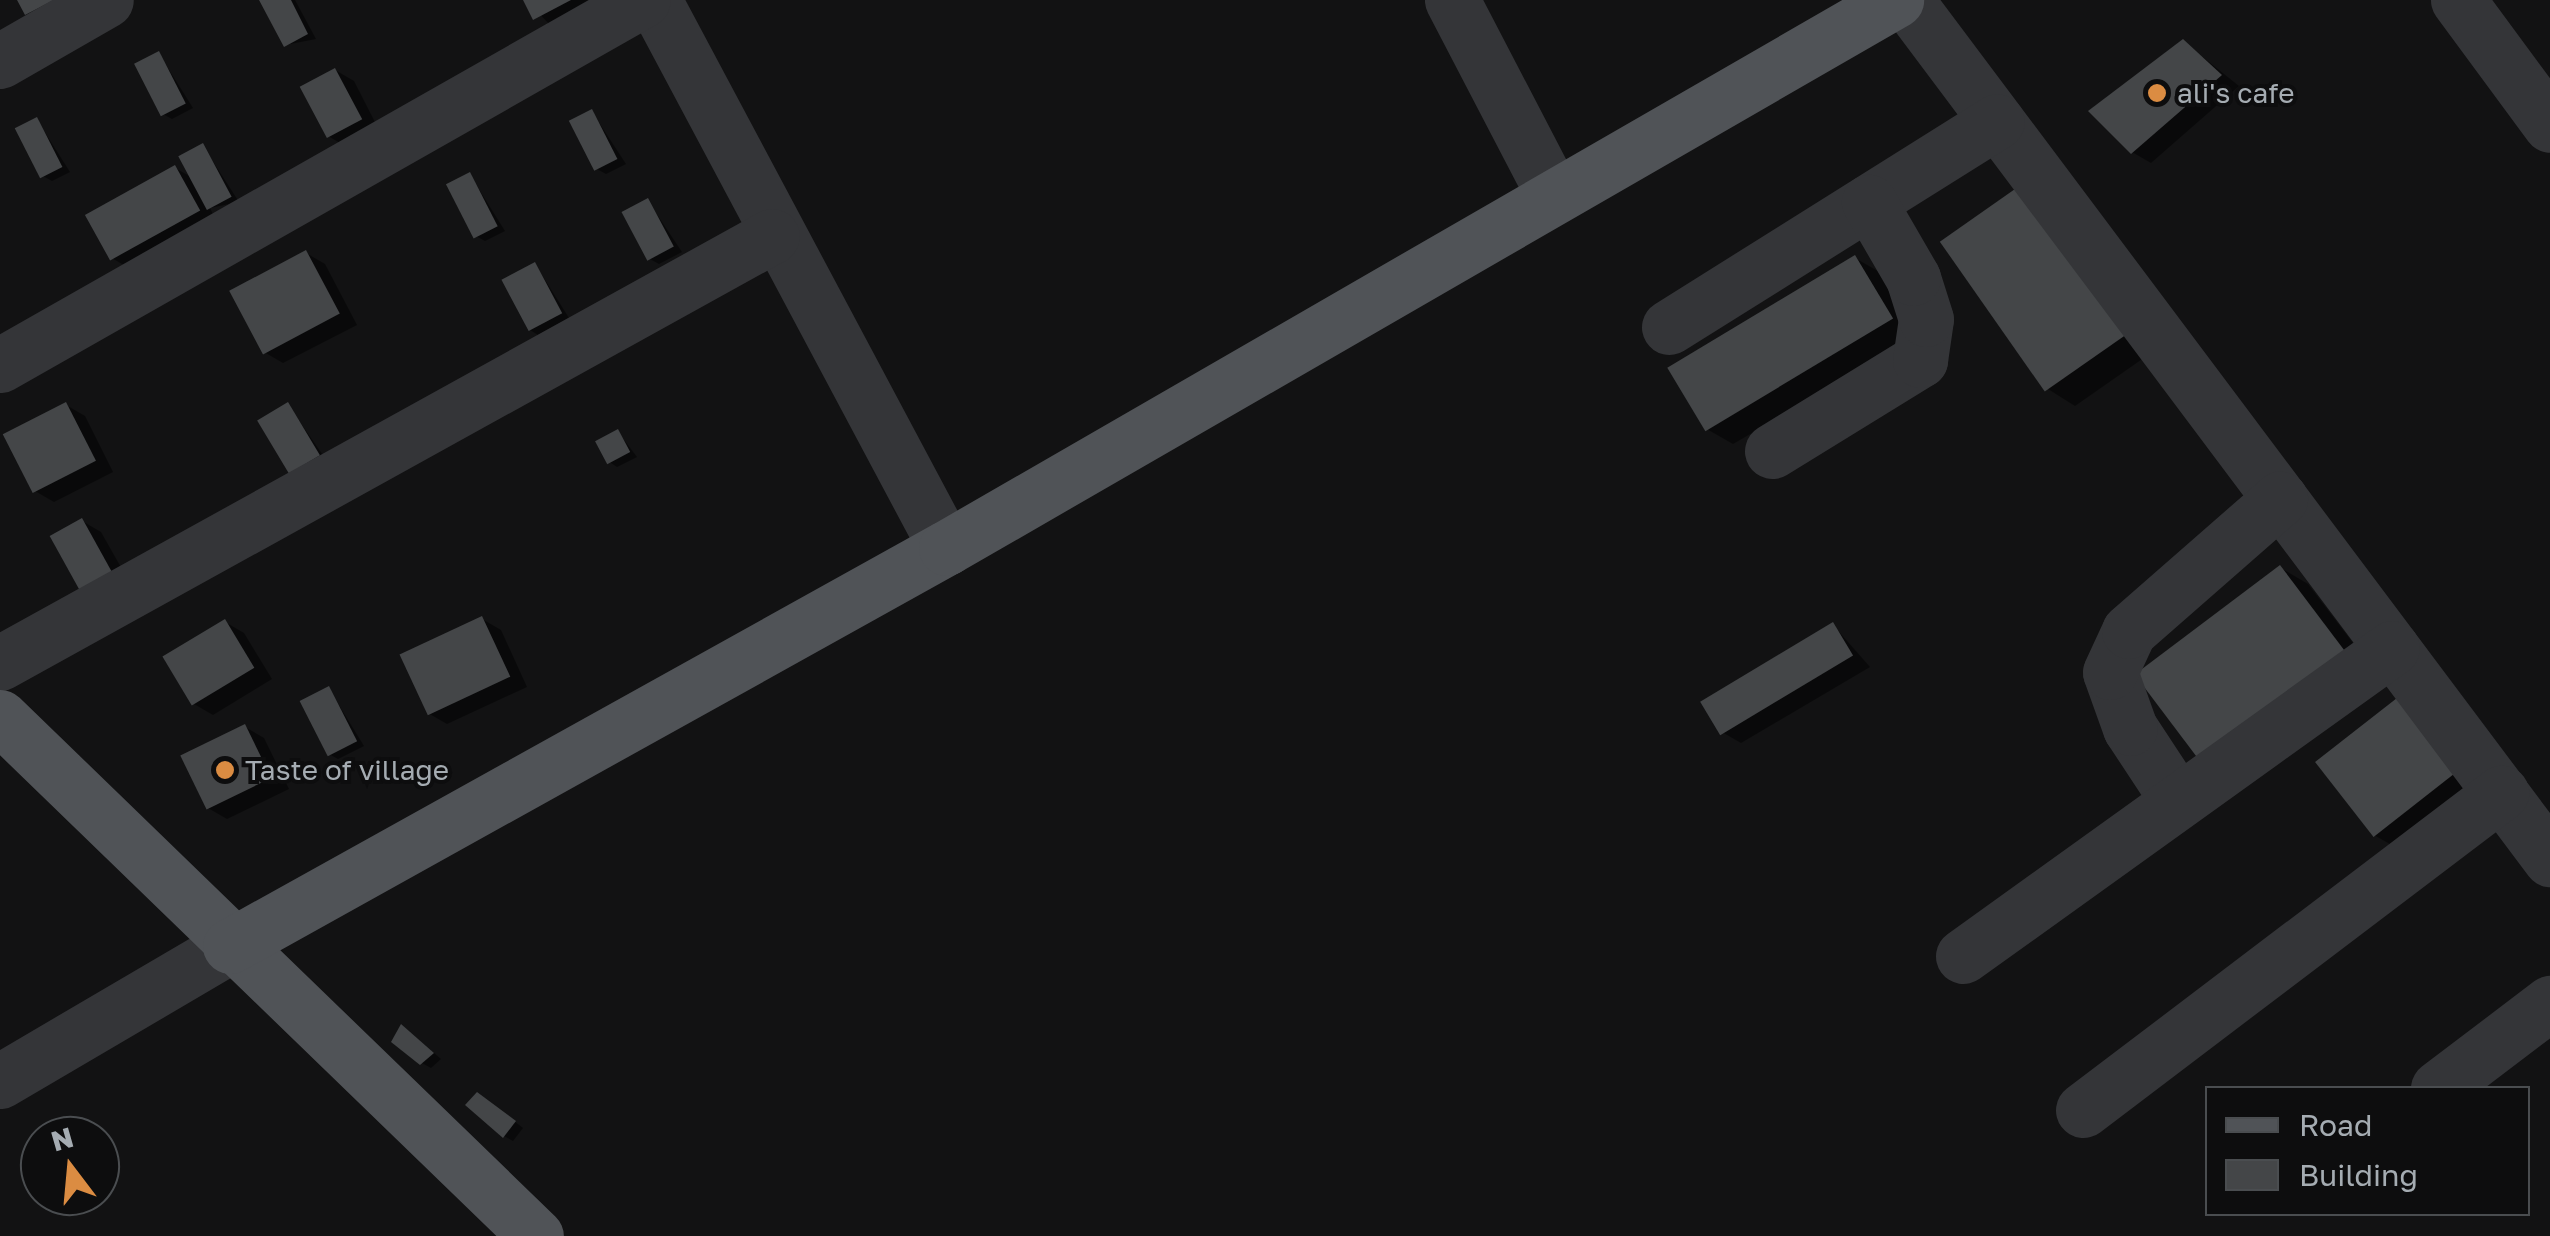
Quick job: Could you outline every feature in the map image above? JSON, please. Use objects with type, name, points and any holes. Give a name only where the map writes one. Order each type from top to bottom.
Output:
[{"type":"main road","points":[[230,946],[946,548],[1552,192],[1896,0]]},
{"type":"main road","points":[[0,716],[230,946],[536,1236]]},
{"type":"street","points":[[0,61],[106,0]]},
{"type":"street","points":[[0,365],[644,0]]},
{"type":"street","points":[[654,0],[772,236],[946,548]]},
{"type":"street","points":[[1452,0],[1552,192]]},
{"type":"street","points":[[1906,0],[2392,648],[2523,800],[2550,859]]},
{"type":"street","points":[[2458,0],[2550,125]]},
{"type":"street","points":[[1669,327],[1997,121]]},
{"type":"street","points":[[1772,451],[1920,360],[1926,319],[1914,278],[1868,202]]},
{"type":"street","points":[[0,663],[772,236]]},
{"type":"street","points":[[2178,801],[2130,728],[2110,672],[2129,630],[2280,499]]},
{"type":"street","points":[[1962,956],[2392,648]]},
{"type":"street","points":[[2082,1110],[2523,800]]},
{"type":"street","points":[[0,1081],[230,946]]},
{"type":"street","points":[[2441,1086],[2550,1003]]},
{"type":"building","points":[[17,0],[54,0],[25,15]]},
{"type":"building","points":[[259,0],[291,0],[308,34],[284,47]]},
{"type":"building","points":[[523,0],[571,0],[533,20]]},
{"type":"building","name":"ali's cafe","points":[[2183,39],[2222,75],[2131,154],[2088,111]]},
{"type":"building","points":[[159,51],[186,104],[161,116],[134,64]]},
{"type":"building","points":[[335,68],[362,119],[327,138],[300,87]]},
{"type":"building","points":[[592,109],[617,159],[594,171],[569,121]]},
{"type":"building","points":[[37,117],[62,167],[40,178],[15,128]]},
{"type":"building","points":[[203,143],[232,197],[207,210],[178,156]]},
{"type":"building","points":[[175,165],[200,210],[110,260],[85,215]]},
{"type":"building","points":[[470,172],[498,226],[474,239],[446,184]]},
{"type":"building","points":[[2025,182],[2130,332],[2045,392],[1940,242]]},
{"type":"building","points":[[648,198],[674,247],[647,261],[622,212]]},
{"type":"building","points":[[306,250],[340,314],[263,354],[229,291]]},
{"type":"building","points":[[1855,255],[1893,318],[1705,431],[1667,368]]},
{"type":"building","points":[[535,262],[562,313],[529,331],[501,280]]},
{"type":"building","points":[[66,402],[96,461],[33,493],[3,434]]},
{"type":"building","points":[[288,402],[320,455],[289,474],[257,421]]},
{"type":"building","points":[[618,429],[630,452],[607,464],[595,441]]},
{"type":"building","points":[[82,518],[113,574],[81,592],[50,536]]},
{"type":"building","points":[[2280,565],[2346,652],[2200,762],[2135,675]]},
{"type":"building","points":[[482,616],[510,677],[428,715],[400,654]]},
{"type":"building","points":[[225,619],[254,668],[192,705],[162,657]]},
{"type":"building","points":[[1833,622],[1853,655],[1720,735],[1700,702]]},
{"type":"building","points":[[329,686],[357,741],[328,756],[300,701]]},
{"type":"building","points":[[2397,698],[2455,773],[2374,837],[2315,762]]},
{"type":"building","points":[[245,724],[271,778],[207,809],[180,756]]},
{"type":"building","points":[[401,1024],[434,1053],[420,1065],[391,1042]]},
{"type":"building","points":[[477,1092],[516,1121],[503,1138],[465,1105]]},
{"type":"place","name":"ali's cafe","points":[[2157,93]]},
{"type":"place","name":"Taste of village","points":[[225,770]]}]
